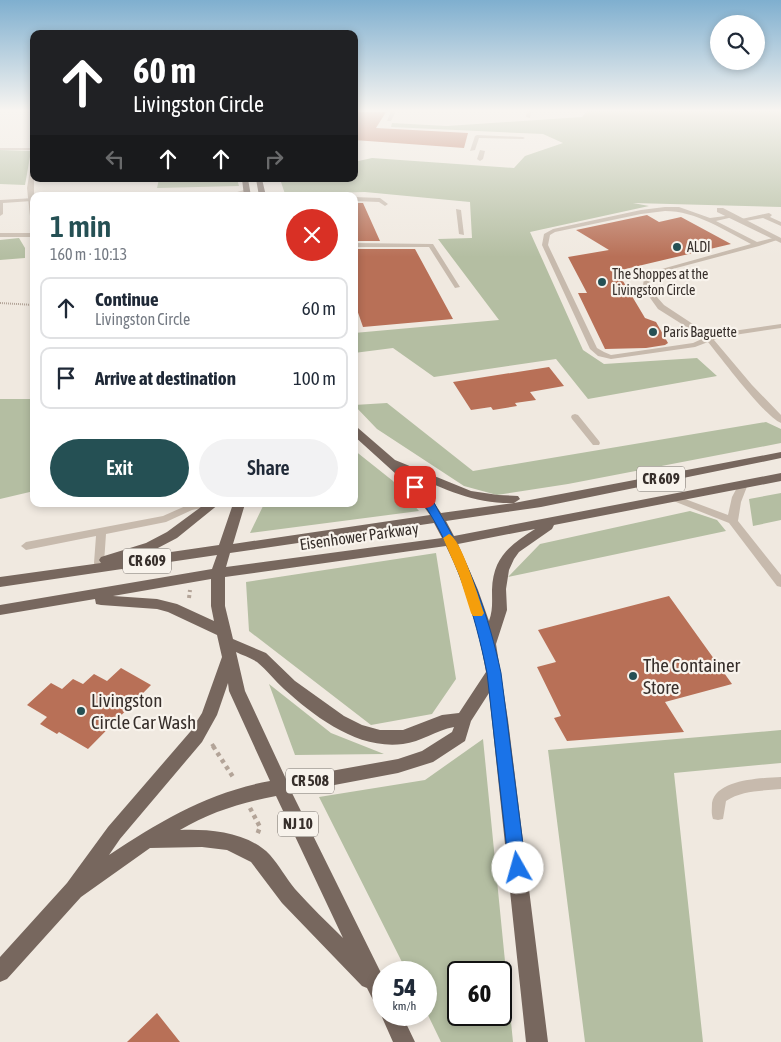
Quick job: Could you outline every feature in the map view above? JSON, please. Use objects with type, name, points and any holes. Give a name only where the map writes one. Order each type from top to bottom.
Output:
[{"type":"main road","points":[[358,434],[394,462],[471,496],[499,501],[518,499],[541,503]]},
{"type":"main road","points":[[358,440],[368,443]]},
{"type":"main road","name":"Eisenhower Parkway","points":[[0,582],[541,503],[781,455]]},
{"type":"main road","points":[[394,462],[426,499],[450,541],[465,575],[488,645],[494,673],[525,926],[536,1042]]},
{"type":"main road","name":"Eisenhower Parkway","points":[[0,610],[74,599],[218,573],[450,541],[781,477]]},
{"type":"main road","points":[[71,572],[151,546],[172,536],[209,507]]},
{"type":"main road","name":"NJ 10","points":[[238,507],[218,573],[218,606],[237,691],[280,786],[372,977]]},
{"type":"main road","points":[[488,645],[500,610],[499,589],[502,570],[508,558],[514,549],[552,522]]},
{"type":"main road","points":[[74,599],[135,601],[172,608],[226,643],[261,656],[290,685],[338,721],[358,731],[380,737],[402,737],[421,732],[442,722],[464,719]]},
{"type":"main road","name":"CR 508","points":[[0,972],[74,890],[114,833],[196,737],[209,716],[226,643]]},
{"type":"main road","name":"CR 508","points":[[74,890],[147,840],[195,813],[243,794],[398,766],[428,757],[459,736],[464,719],[494,673]]},
{"type":"main road","points":[[147,840],[202,837],[222,840],[252,852],[266,866],[287,894],[372,985]]},
{"type":"main road","points":[[396,1026],[404,1042]]},
{"type":"street","points":[[720,210],[779,240]]},
{"type":"lane","points":[[0,214],[0,203],[30,199]]},
{"type":"lane","points":[[358,199],[380,200],[385,204]]},
{"type":"lane","points":[[757,245],[691,212],[665,209],[553,231],[547,234],[546,244],[594,349],[601,354],[611,357],[666,350],[695,345],[709,338],[781,326]]},
{"type":"lane","points":[[458,210],[462,234]]},
{"type":"lane","points":[[740,220],[767,215],[781,224]]},
{"type":"lane","points":[[710,220],[731,216]]},
{"type":"lane","points":[[0,233],[30,235]]},
{"type":"lane","points":[[779,240],[647,274],[646,288],[662,307],[709,338],[781,420]]},
{"type":"lane","points":[[358,245],[431,245],[457,287]]},
{"type":"lane","points":[[575,417],[596,443]]},
{"type":"lane","points":[[733,521],[733,511],[743,484]]},
{"type":"lane","points":[[674,498],[733,521],[781,583]]},
{"type":"lane","points":[[26,546],[166,519],[190,507]]},
{"type":"lane","points":[[99,563],[101,532]]},
{"type":"lane","points":[[718,814],[720,798],[729,790],[742,786],[781,783]]},
{"type":"path","points":[[0,304],[30,305]]},
{"type":"path","points":[[212,744],[233,777]]},
{"type":"path","points":[[248,805],[260,827],[257,835]]},
{"type":"green space","points":[[0,160],[29,160],[25,185],[0,184]]},
{"type":"green space","points":[[365,160],[395,160],[514,168],[522,160],[781,160],[781,207],[633,203],[649,206],[530,232],[583,350],[604,364],[697,358],[717,376],[588,399],[556,359],[434,377],[393,348],[358,352],[358,333],[499,320],[438,239],[472,238],[470,202],[365,192],[284,192],[281,182],[358,182],[358,161]]},
{"type":"green space","points":[[158,182],[238,182],[239,186],[157,188]]},
{"type":"green space","points":[[19,238],[25,248],[25,258],[0,260],[0,240]]},
{"type":"green space","points":[[0,399],[30,399],[30,492],[0,499]]},
{"type":"green space","points":[[387,403],[473,471],[766,422],[781,429],[781,443],[568,484],[497,495],[464,486],[377,429],[358,409],[358,405]]},
{"type":"green space","points":[[358,453],[393,481],[419,511],[250,533],[263,507],[358,507]]},
{"type":"green space","points":[[781,493],[781,520],[753,526],[749,499]]},
{"type":"green space","points":[[690,511],[717,520],[726,531],[508,577],[540,544]]},
{"type":"green space","points":[[436,553],[456,679],[432,714],[371,725],[249,631],[246,582]]},
{"type":"green space","points":[[269,684],[331,733],[384,754],[295,755]]},
{"type":"green space","points":[[781,730],[781,763],[674,773],[703,1042],[585,1042],[548,750]]},
{"type":"green space","points":[[483,739],[505,961],[447,961],[447,1026],[511,1026],[513,1042],[441,1042],[433,1026],[437,1026],[437,961],[401,961],[319,797],[425,780]]},
{"type":"building","points":[[358,203],[363,203],[380,241],[358,241]]},
{"type":"building","name":"The Shoppes at the Livingston Circle","points":[[647,215],[659,222],[681,217],[731,244],[617,271],[645,318],[656,322],[668,343],[646,348],[605,349],[578,293],[587,293],[568,257],[609,250],[576,230]]},
{"type":"building","points":[[358,249],[415,249],[453,319],[363,327],[358,313]]},
{"type":"building","points":[[549,367],[564,386],[530,392],[536,400],[515,403],[517,406],[493,410],[491,407],[471,410],[453,382]]},
{"type":"building","name":"The Container Store","points":[[669,596],[732,684],[665,702],[684,732],[567,741],[554,718],[561,716],[537,667],[556,662],[538,630]]},
{"type":"building","name":"Livingston Circle Car Wash","points":[[121,668],[151,685],[88,749],[59,732],[57,734],[40,724],[47,717],[27,705],[51,683],[62,689],[73,679],[83,684],[94,674],[107,681]]},
{"type":"building","points":[[157,1013],[180,1042],[127,1042]]},
{"type":"slow traffic","points":[[449,538],[465,575],[478,613]]},
{"type":"place","name":"ALDI","points":[[677,247]]},
{"type":"place","name":"The Shoppes at the Livingston Circle","points":[[602,282]]},
{"type":"place","name":"Paris Baguette","points":[[653,332]]},
{"type":"place","name":"The Container Store","points":[[633,676]]},
{"type":"place","name":"Livingston Circle Car Wash","points":[[81,711]]},
{"type":"route","points":[[415,487],[426,499],[450,541],[465,575],[488,645],[494,673],[518,868]]}]
